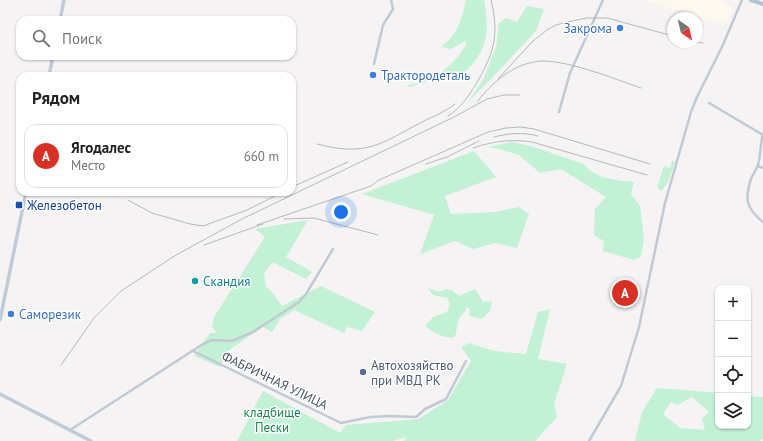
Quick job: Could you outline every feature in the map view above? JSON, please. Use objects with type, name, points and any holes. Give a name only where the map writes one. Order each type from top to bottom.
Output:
[{"type":"main road","points":[[61,16],[64,0]]},
{"type":"main road","points":[[751,0],[763,4]]},
{"type":"main road","points":[[50,72],[52,60]]},
{"type":"main road","points":[[0,320],[25,196]]},
{"type":"main road","points":[[0,394],[91,441]]},
{"type":"street","points":[[374,64],[383,25],[393,9],[391,0]]},
{"type":"street","points":[[560,112],[570,73],[603,0]]},
{"type":"street","points":[[589,441],[622,386],[639,327],[665,203],[691,112],[722,47],[742,0]]},
{"type":"street","points":[[710,103],[763,135],[760,146],[758,166],[751,179],[747,201],[753,214],[763,222]]},
{"type":"street","points":[[758,166],[763,168]]},
{"type":"street","points":[[70,430],[203,344],[212,340],[232,341],[253,332],[299,302],[306,294],[334,249]]},
{"type":"street","name":"ФАБРИЧНАЯ УЛИЦА","points":[[193,351],[341,423],[390,416],[416,418],[425,409],[446,399],[466,361]]},
{"type":"shaded area","points":[[643,0],[719,0],[731,7],[735,7],[737,2],[730,0],[737,0],[738,2],[726,24],[703,17],[703,12],[684,12]]},
{"type":"green space","points":[[466,0],[484,0],[487,22],[486,39],[476,59],[456,81],[456,76],[452,74],[444,74],[410,87],[406,86],[442,72],[463,50],[466,45],[465,41],[451,49],[441,47],[456,32]]},
{"type":"green space","points":[[527,6],[544,9],[536,31],[467,103],[483,80],[496,47],[499,23],[506,18],[517,22]]},
{"type":"green space","points":[[511,142],[531,146],[584,164],[594,173],[606,178],[634,182],[631,194],[640,206],[644,239],[641,256],[634,260],[603,251],[604,241],[594,235],[595,209],[606,197],[561,169],[540,173],[519,155],[488,147]]},
{"type":"green space","points":[[474,151],[496,177],[445,196],[451,214],[495,212],[519,207],[529,214],[517,248],[495,243],[473,249],[455,241],[420,254],[434,215],[362,194]]},
{"type":"green space","points":[[672,161],[675,162],[671,174],[668,182],[661,191],[657,187],[664,166],[670,168]]},
{"type":"green space","points":[[308,220],[286,257],[312,272],[306,279],[273,262],[264,273],[266,287],[272,292],[282,306],[321,286],[375,312],[362,331],[347,327],[344,333],[294,310],[280,319],[272,332],[263,327],[229,350],[220,367],[194,356],[210,333],[217,333],[212,327],[214,317],[265,237],[255,229]]},
{"type":"green space","points":[[428,288],[440,292],[446,289],[453,291],[459,296],[475,289],[483,302],[492,301],[490,311],[482,319],[469,316],[470,309],[466,307],[466,310],[459,318],[455,337],[451,338],[443,336],[435,333],[425,326],[433,317],[447,312],[450,304],[447,298],[433,295]]},
{"type":"green space","name":"кладбище Пески","points":[[550,309],[538,359],[567,364],[554,404],[557,417],[535,441],[404,441],[406,437],[393,441],[237,441],[263,391],[340,433],[346,425],[419,419],[448,400],[471,361],[461,347],[469,343],[494,351],[526,354],[538,312]]},
{"type":"green space","points":[[657,388],[715,393],[715,429],[751,429],[751,396],[763,397],[763,438],[760,441],[635,441],[642,412]],"holes":[[[692,397],[709,412],[702,419],[705,430],[680,428],[663,414],[671,402],[678,405]]]},
{"type":"railway","points":[[448,116],[462,104],[479,79],[489,59],[495,32],[495,22],[491,0]]},
{"type":"railway","points":[[498,79],[533,41],[547,30],[556,25],[567,22],[587,18],[607,18],[667,34]]},
{"type":"railway","points":[[477,102],[490,87],[505,75],[522,65],[540,61],[579,67],[641,88]]},
{"type":"railway","points":[[296,193],[454,117],[487,99],[504,95],[520,95]]},
{"type":"railway","points":[[317,144],[334,148],[349,149],[361,149],[372,146],[395,137],[443,112],[455,104]]},
{"type":"railway","points":[[257,225],[371,186],[379,180],[488,132],[506,128],[521,127],[534,129],[650,164]]},
{"type":"railway","points":[[494,137],[516,134],[538,136]]},
{"type":"railway","points":[[426,164],[447,157],[479,141]]},
{"type":"railway","points":[[473,148],[502,141],[532,142],[647,175]]},
{"type":"railway","points":[[296,185],[348,162]]},
{"type":"railway","points":[[128,200],[152,213],[190,224],[203,226],[247,210],[275,196]]},
{"type":"railway","points":[[61,365],[94,318],[121,291],[176,255],[242,219],[290,196]]},
{"type":"railway","points":[[284,219],[314,218],[378,235]]},
{"type":"railway","points":[[204,245],[263,224]]},
{"type":"place","name":"Закрома","points":[[620,28]]},
{"type":"place","name":"Трактородеталь","points":[[373,75]]},
{"type":"place","name":"Железобетон","points":[[19,205]]},
{"type":"place","name":"Скандия","points":[[195,281]]},
{"type":"place","name":"Ягодалес","points":[[625,293]]},
{"type":"place","name":"Саморезик","points":[[11,314]]},
{"type":"place","name":"Автохозяйство при МВД РК","points":[[363,372]]}]
